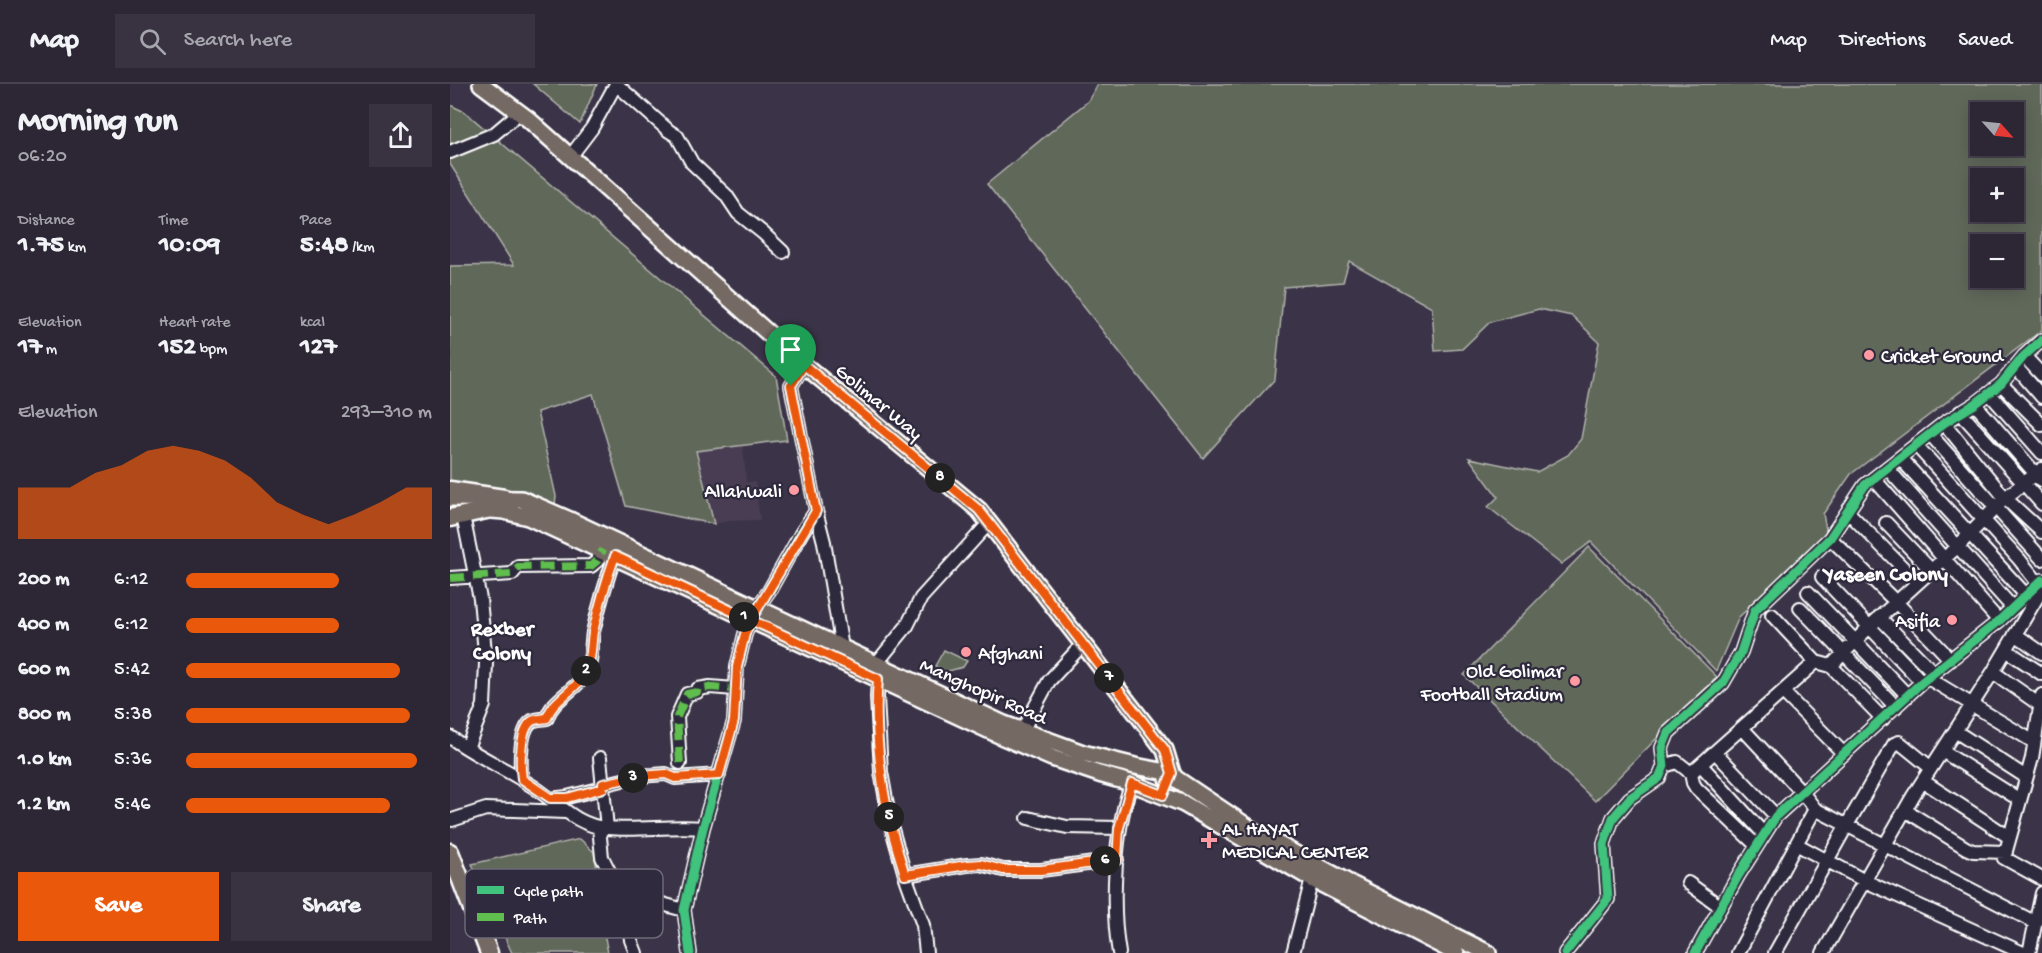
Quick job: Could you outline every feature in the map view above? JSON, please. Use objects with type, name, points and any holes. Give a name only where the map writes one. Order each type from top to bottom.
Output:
[{"type":"highway","points":[[450,490],[497,504]]},
{"type":"highway","points":[[454,514],[497,504]]},
{"type":"highway","points":[[450,852],[465,891]]},
{"type":"highway","points":[[483,938],[489,953]]},
{"type":"main road","name":"Golimar Way","points":[[481,84],[570,157],[804,365],[979,510],[1165,750],[1172,773]]},
{"type":"main road","name":"Manghopir Road","points":[[450,498],[497,504],[754,614],[842,648],[877,672],[1022,731],[1083,753],[1172,773],[1174,778],[1257,832],[1353,885],[1488,953]]},
{"type":"main road","name":"Manghopir Road","points":[[497,504],[521,499],[533,504],[754,614],[877,672],[1001,736],[1052,758],[1132,783],[1184,804],[1312,879],[1450,951]]},
{"type":"main road","points":[[1163,795],[1172,773]]},
{"type":"street","points":[[570,157],[592,128],[616,84],[677,136],[692,163],[726,195],[738,213],[783,252]]},
{"type":"street","points":[[450,152],[494,134],[519,113]]},
{"type":"street","points":[[1565,953],[1608,899],[1604,844],[1613,818],[1630,798],[1659,778],[1664,766],[1662,748],[1668,733],[1724,682],[1741,652],[1755,610],[1830,538],[1865,485],[1944,423],[1975,404],[2001,384],[2024,356],[2041,343]]},
{"type":"street","points":[[2024,356],[2042,375]]},
{"type":"street","points":[[804,365],[791,386],[824,542],[842,648]]},
{"type":"street","points":[[2016,367],[2042,398]]},
{"type":"street","points":[[2001,384],[2042,425]]},
{"type":"street","points":[[1989,393],[2042,453]]},
{"type":"street","points":[[1831,666],[1879,617],[1957,547],[2001,502],[2023,483],[2040,475],[1975,404]]},
{"type":"street","points":[[1960,412],[2042,504]]},
{"type":"street","points":[[1944,423],[2042,559]]},
{"type":"street","points":[[1930,434],[2001,502],[2042,532]]},
{"type":"street","points":[[1823,953],[1905,810],[2006,650],[2034,602],[2041,584],[1916,446]]},
{"type":"street","points":[[1900,458],[2034,602]]},
{"type":"street","points":[[1887,468],[2012,607]]},
{"type":"street","points":[[1874,479],[1999,621]]},
{"type":"street","points":[[690,953],[684,910],[703,828],[734,721],[737,667],[745,634],[754,614],[816,511]]},
{"type":"street","points":[[1848,512],[1917,582]]},
{"type":"street","points":[[454,514],[475,575],[480,599],[486,663],[484,705],[467,748]]},
{"type":"street","points":[[926,953],[923,925],[905,875],[890,822],[881,772],[877,672],[907,627],[921,598],[989,523]]},
{"type":"street","points":[[1886,524],[1931,570]]},
{"type":"street","points":[[1830,538],[1951,660]]},
{"type":"street","points":[[450,578],[512,574],[518,567],[591,566],[609,553]]},
{"type":"street","points":[[522,779],[520,758],[527,728],[533,721],[547,718],[550,708],[577,686],[588,668],[609,553]]},
{"type":"street","points":[[1822,577],[1869,627],[1928,678],[2034,742]]},
{"type":"street","points":[[1808,592],[1908,696]]},
{"type":"street","points":[[1695,953],[1776,816],[1928,678],[1999,621],[2012,607],[2034,602]]},
{"type":"street","points":[[1800,608],[1896,707]]},
{"type":"street","points":[[1772,615],[1816,662],[1831,666],[1883,719]]},
{"type":"street","points":[[1879,617],[1928,678]]},
{"type":"street","points":[[2015,634],[2042,653]]},
{"type":"street","points":[[1022,731],[1049,681],[1083,644]]},
{"type":"street","points":[[2006,650],[2042,675]]},
{"type":"street","points":[[1757,846],[1696,788],[1693,783],[1696,769],[1816,662]]},
{"type":"street","points":[[1993,672],[2041,700],[2026,777],[2004,858],[2042,879]]},
{"type":"street","points":[[680,764],[677,717],[687,694],[710,687],[735,689]]},
{"type":"street","points":[[1783,692],[1844,754]]},
{"type":"street","points":[[1742,728],[1815,809],[2036,923]]},
{"type":"street","points":[[1955,731],[2026,777]]},
{"type":"street","points":[[450,737],[522,779],[550,798],[565,812],[583,822],[603,827],[703,828]]},
{"type":"street","points":[[1775,953],[1896,742],[1931,768]]},
{"type":"street","points":[[1942,751],[2020,800]]},
{"type":"street","points":[[1715,752],[1776,816]]},
{"type":"street","points":[[600,758],[603,786],[602,857],[608,869]]},
{"type":"street","points":[[1664,766],[1677,762],[1696,769],[1764,834]]},
{"type":"street","points":[[550,798],[567,798],[639,776],[666,774],[675,778],[719,775]]},
{"type":"street","points":[[1923,781],[2009,837]]},
{"type":"street","points":[[1119,953],[1115,929],[1119,828],[1132,783]]},
{"type":"street","points":[[452,820],[486,809],[565,812]]},
{"type":"street","points":[[1737,953],[1815,809]]},
{"type":"street","points":[[1905,810],[1966,849],[2006,852]]},
{"type":"street","points":[[1028,818],[1067,827],[1119,828]]},
{"type":"street","points":[[1796,844],[1865,881],[2023,953]]},
{"type":"street","points":[[905,875],[981,864],[1003,870],[1041,870],[1117,860]]},
{"type":"street","points":[[1293,953],[1312,879]]},
{"type":"street","points":[[1688,883],[1721,907]]},
{"type":"street","points":[[2029,953],[2042,893]]},
{"type":"street","points":[[663,904],[684,910]]},
{"type":"street","points":[[631,938],[636,953]]},
{"type":"shaded area","points":[[743,445],[746,482],[755,482],[760,520],[714,524],[696,451]]},
{"type":"green space","points":[[533,84],[597,84],[580,124]]},
{"type":"green space","points":[[1098,84],[2042,84],[2042,330],[1851,474],[1823,514],[1827,534],[1739,617],[1716,671],[1591,542],[1561,564],[1488,507],[1498,497],[1469,458],[1537,472],[1568,455],[1581,439],[1599,342],[1572,316],[1539,309],[1490,322],[1462,349],[1435,351],[1432,308],[1349,261],[1343,282],[1284,287],[1275,379],[1203,458],[987,184],[1088,101]]},
{"type":"green space","points":[[450,105],[465,112],[776,376],[787,440],[696,451],[714,524],[626,506],[593,394],[537,412],[556,496],[554,513],[450,491],[450,266],[514,265],[450,164]]},
{"type":"green space","points":[[1589,547],[1717,677],[1595,801],[1464,675]]},
{"type":"green space","points":[[944,650],[967,661],[963,667],[937,672],[939,668],[935,666]]},
{"type":"green space","points":[[580,839],[594,852],[597,869],[474,869],[472,864]]},
{"type":"green space","points":[[505,938],[605,938],[608,953],[512,953]]},
{"type":"marked path","points":[[450,578],[512,574],[518,567],[591,566],[603,550]]},
{"type":"marked path","points":[[680,763],[677,717],[687,694],[710,687],[735,689]]},
{"type":"marked path","points":[[602,785],[639,776],[666,774],[675,778],[719,775]]},
{"type":"marked path","points":[[550,799],[603,788]]},
{"type":"cycle path","points":[[1565,953],[1608,899],[1604,844],[1613,818],[1630,798],[1659,778],[1664,766],[1662,748],[1668,733],[1723,683],[1741,652],[1755,610],[1830,538],[1865,485],[1944,423],[1975,404],[2001,384],[2024,356],[2042,340]]},
{"type":"cycle path","points":[[690,953],[684,910],[703,828],[734,721],[737,667],[745,634],[757,608],[816,511],[791,386],[804,365]]},
{"type":"cycle path","points":[[1695,953],[1738,876],[1776,816],[1922,682],[1999,621],[2042,580]]},
{"type":"place","name":"Cricket Ground","points":[[1869,355]]},
{"type":"place","name":"Allahwali","points":[[794,490]]},
{"type":"place","name":"Asifia","points":[[1952,620]]},
{"type":"place","name":"Afghani","points":[[966,652]]},
{"type":"place","name":"Old Golimar Football Stadium","points":[[1575,681]]},
{"type":"place","name":"AL HAYAT MEDICAL CENTER","points":[[1209,840]]},
{"type":"district","name":"Yaseen Colony","points":[[1886,573]]},
{"type":"district","name":"Rexber Colony","points":[[502,640]]},
{"type":"route","points":[[791,386],[804,365],[979,510],[1165,750],[1172,773],[1168,778],[1163,795],[1132,783],[1119,828],[1117,860],[1041,870],[1003,870],[981,864],[905,875],[890,822],[881,772],[878,679],[751,620],[737,667],[734,721],[719,775],[675,778],[666,774],[639,776],[603,784],[603,788],[558,799],[550,798],[522,779],[520,758],[527,728],[533,721],[547,718],[550,708],[577,686],[588,668],[601,597],[615,556],[751,620],[816,511],[791,386]]}]
